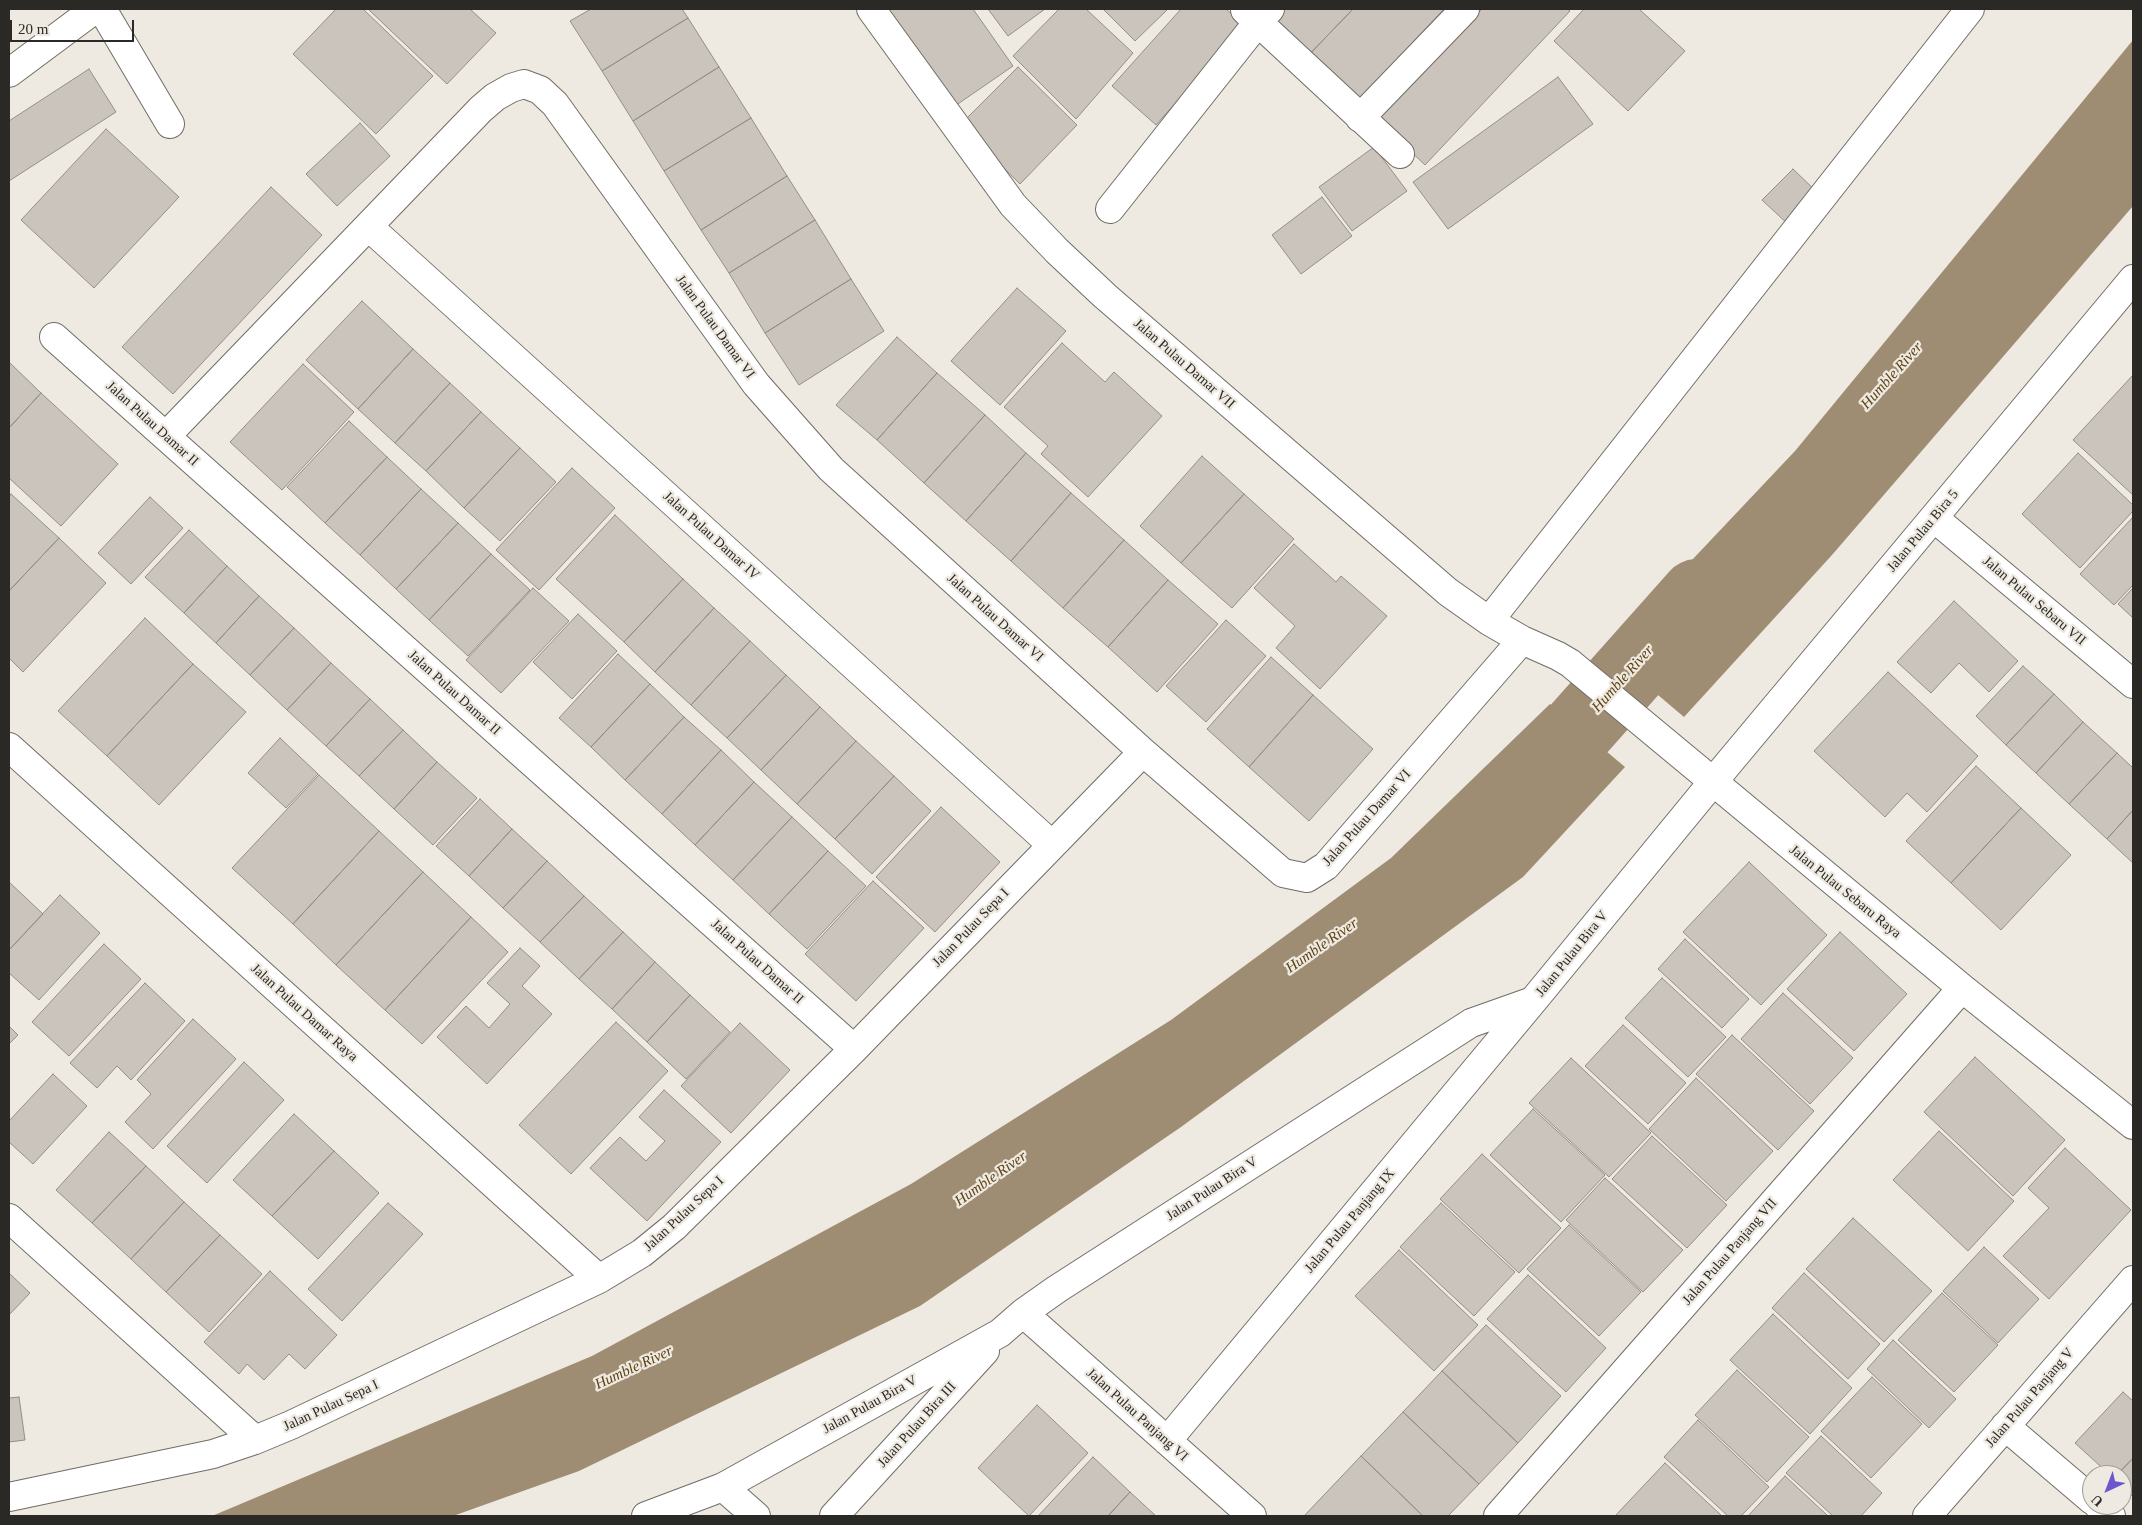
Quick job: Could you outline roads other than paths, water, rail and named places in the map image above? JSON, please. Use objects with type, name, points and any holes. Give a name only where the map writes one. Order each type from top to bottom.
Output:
[{"type":"street","points":[[9,73],[95,9]]},
{"type":"street","points":[[102,9],[170,124]]},
{"type":"street","name":"Jalan Pulau Damar VII","points":[[871,9],[1012,205],[1057,252],[1105,296],[1448,592],[1489,621],[1522,640],[1564,660]]},
{"type":"street","points":[[1360,118],[1465,9]]},
{"type":"street","points":[[1489,621],[1970,9]]},
{"type":"street","points":[[1110,209],[1257,13],[1360,118],[1400,154]]},
{"type":"street","name":"Jalan Pulau Damar VI","points":[[369,226],[481,109],[495,97],[511,88],[524,84],[540,90],[555,104],[756,384],[831,468],[1143,752],[1283,873],[1307,878],[1326,866],[1522,640]]},
{"type":"street","points":[[166,436],[369,226]]},
{"type":"street","name":"Jalan Pulau Damar IV","points":[[369,226],[1052,845]]},
{"type":"street","name":"Jalan Pulau Bira 5","points":[[1712,783],[1934,518],[2128,297]]},
{"type":"street","name":"Jalan Pulau Damar II","points":[[54,337],[854,1049]]},
{"type":"street","name":"Jalan Pulau Sebaru VII","points":[[1934,518],[2133,684]]},
{"type":"street","name":"Jalan Pulau Sebaru Raya","points":[[1564,660],[1962,988],[2133,1126]]},
{"type":"street","name":"Jalan Pulau Damar Raya","points":[[9,747],[599,1279]]},
{"type":"street","name":"Jalan Pulau Sepa I","points":[[9,1497],[213,1454],[255,1440],[291,1425],[599,1279],[642,1253],[674,1227],[854,1049],[1143,752]]},
{"type":"street","name":"Jalan Pulau Bira V","points":[[646,1516],[723,1487],[1000,1333],[1057,1288],[1472,1023],[1533,1001],[1712,783]]},
{"type":"street","name":"Jalan Pulau Panjang VII","points":[[1498,1516],[1962,988]]},
{"type":"street","name":"Jalan Pulau Panjang IX","points":[[1167,1441],[1533,1001]]},
{"type":"street","points":[[9,1218],[255,1440]]},
{"type":"street","name":"Jalan Pulau Panjang V","points":[[1927,1516],[2133,1280]]},
{"type":"street","name":"Jalan Pulau Panjang VI","points":[[1023,1313],[1252,1516]]},
{"type":"street","name":"Jalan Pulau Bira III","points":[[834,1516],[1000,1333]]},
{"type":"street","points":[[2006,1426],[2082,1491]]},
{"type":"street","points":[[723,1487],[756,1516]]},
{"type":"water","points":[[2133,40],[2133,206],[1832,555],[1684,717],[1606,651],[1795,451]]},
{"type":"water","points":[[1550,704],[1625,767],[1523,877],[1181,1127],[920,1306],[579,1471],[453,1516],[212,1516],[592,1356],[911,1184],[1171,1020],[1391,858]]},
{"type":"waterway","name":"Humble River","points":[[1512,804],[1697,596]]}]
